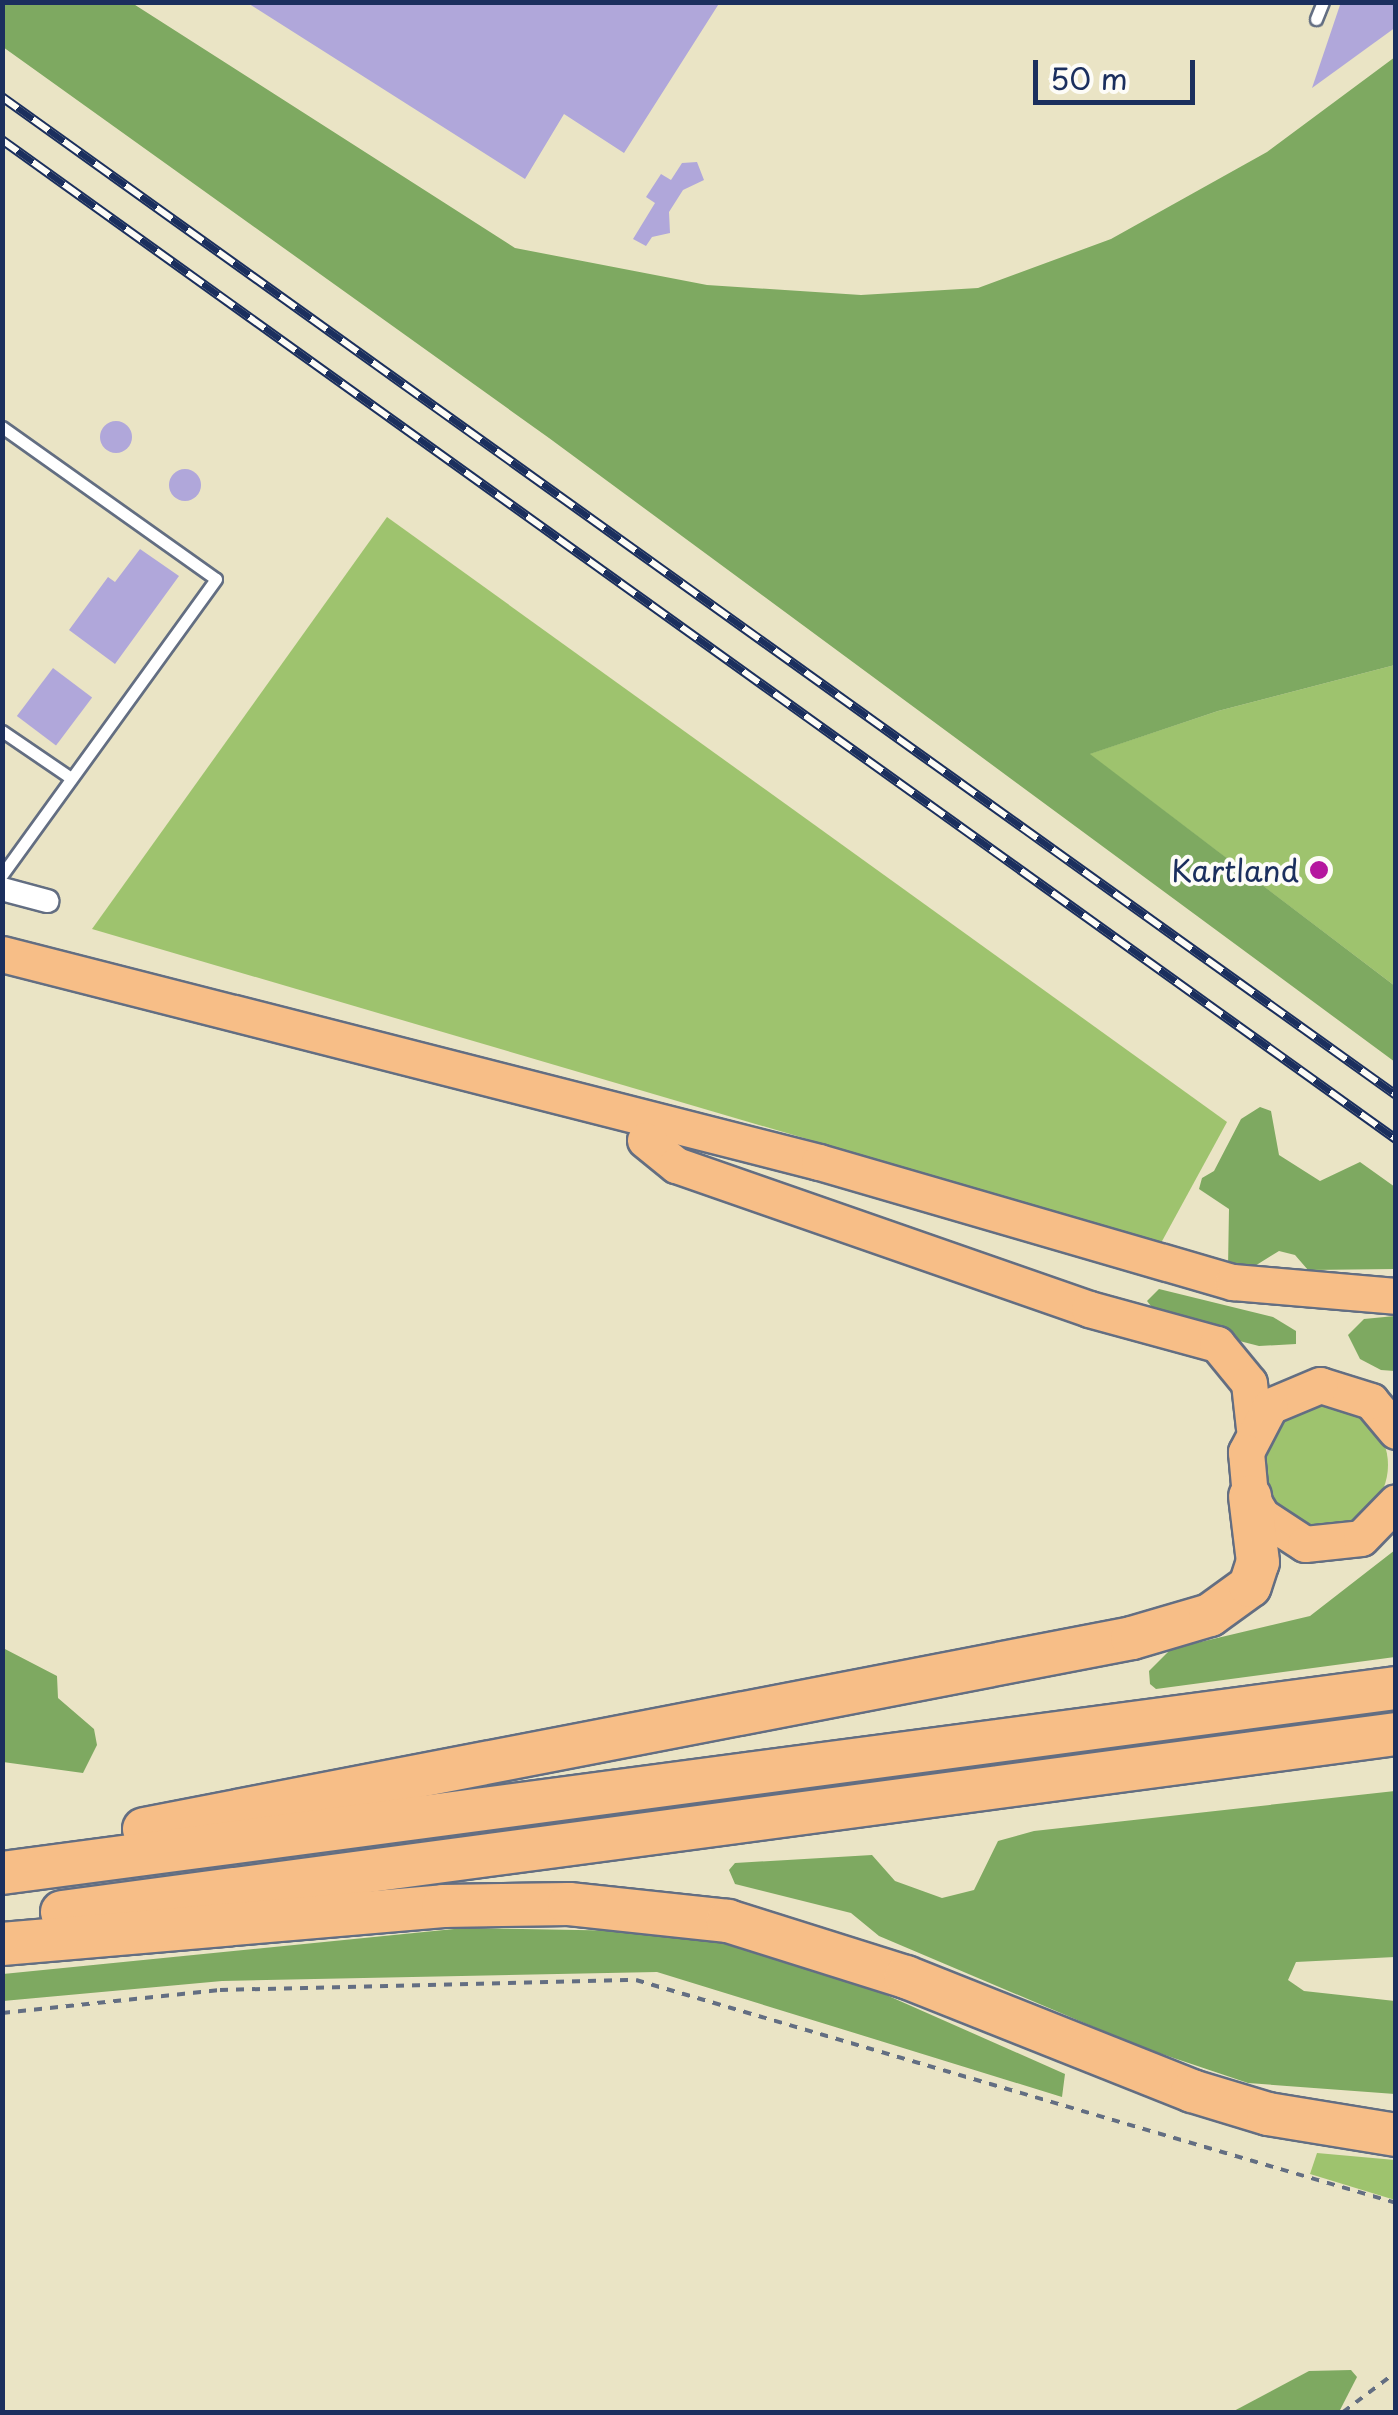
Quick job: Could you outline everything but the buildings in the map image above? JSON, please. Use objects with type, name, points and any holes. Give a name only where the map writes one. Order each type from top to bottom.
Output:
[{"type":"highway","points":[[44,1868],[87,1840],[1132,1638],[1210,1615],[1250,1586],[1258,1546],[1250,1496]]},
{"type":"highway","points":[[2,1873],[1396,1688]]},
{"type":"highway","points":[[2,1919],[1396,1734]]},
{"type":"highway","points":[[2,1944],[443,1906],[568,1904],[728,1921],[906,1977],[1192,2091],[1268,2114],[1396,2135]]},
{"type":"main road","points":[[2,954],[838,1168],[1248,1285],[1396,1296]]},
{"type":"main road","points":[[2,972],[645,1140],[1041,1236],[1080,1238]]},
{"type":"main road","points":[[645,1140],[676,1165],[1089,1309],[1217,1344],[1250,1382],[1254,1428]]},
{"type":"main road","points":[[1396,1431],[1371,1401],[1320,1385],[1270,1406],[1254,1428],[1246,1452],[1250,1496],[1281,1533],[1304,1544],[1361,1538],[1396,1502]]},
{"type":"street","points":[[2,889],[48,901]]},
{"type":"lane","points":[[1316,19],[1323,2]]},
{"type":"lane","points":[[2,428],[216,579],[2,875]]},
{"type":"lane","points":[[2,731],[72,778]]},
{"type":"path","points":[[2,2012],[220,1990],[636,1980],[1396,2203]]},
{"type":"path","points":[[1343,2412],[1396,2372]]},
{"type":"green space","points":[[3,2],[132,3],[515,248],[707,285],[861,295],[978,288],[1111,239],[1267,152],[1395,57],[1395,665],[1218,711],[1090,754],[1395,986],[1395,1062],[549,438],[3,47]]},
{"type":"green space","points":[[387,517],[1227,1122],[1161,1243],[92,929]]},
{"type":"green space","name":"Kartland","points":[[1395,665],[1395,986],[1089,754],[1218,711]]},
{"type":"green space","points":[[1260,1107],[1271,1111],[1279,1155],[1320,1181],[1360,1162],[1395,1187],[1395,1269],[1308,1270],[1295,1255],[1279,1251],[1242,1274],[1228,1267],[1229,1209],[1199,1189],[1202,1178],[1214,1171],[1241,1119]]},
{"type":"green space","points":[[1159,1289],[1273,1317],[1296,1331],[1296,1344],[1259,1346],[1181,1326],[1158,1315],[1147,1301]]},
{"type":"green space","points":[[1395,1316],[1395,1371],[1381,1370],[1360,1359],[1348,1335],[1364,1319]]},
{"type":"green space","points":[[1326,1403],[1350,1408],[1370,1421],[1383,1441],[1388,1465],[1383,1489],[1370,1509],[1350,1522],[1326,1527],[1302,1522],[1282,1509],[1269,1489],[1264,1465],[1269,1441],[1282,1421],[1302,1408]]},
{"type":"green space","points":[[1395,1550],[1395,1657],[1156,1689],[1150,1684],[1149,1671],[1171,1649],[1310,1616]]},
{"type":"green space","points":[[3,1648],[57,1676],[58,1698],[94,1729],[97,1745],[83,1773],[3,1762]]},
{"type":"green space","points":[[1395,1791],[1395,1957],[1296,1962],[1288,1980],[1304,1991],[1395,2001],[1395,2094],[1248,2083],[1141,2047],[879,1936],[851,1913],[735,1884],[729,1870],[735,1863],[872,1855],[895,1881],[942,1898],[974,1890],[998,1841],[1034,1831]]},
{"type":"green space","points":[[464,1928],[633,1931],[741,1944],[875,1990],[1065,2074],[1062,2097],[657,1972],[222,1981],[3,2001],[3,1974]]},
{"type":"green space","points":[[1317,2153],[1395,2160],[1395,2200],[1310,2174]]},
{"type":"green space","points":[[1351,2370],[1357,2377],[1339,2412],[1232,2412],[1309,2371]]},
{"type":"railway","points":[[2,97],[1396,1095]]},
{"type":"railway","points":[[2,140],[1396,1139]]},
{"type":"place","name":"Kartland","points":[[1319,870]]}]
